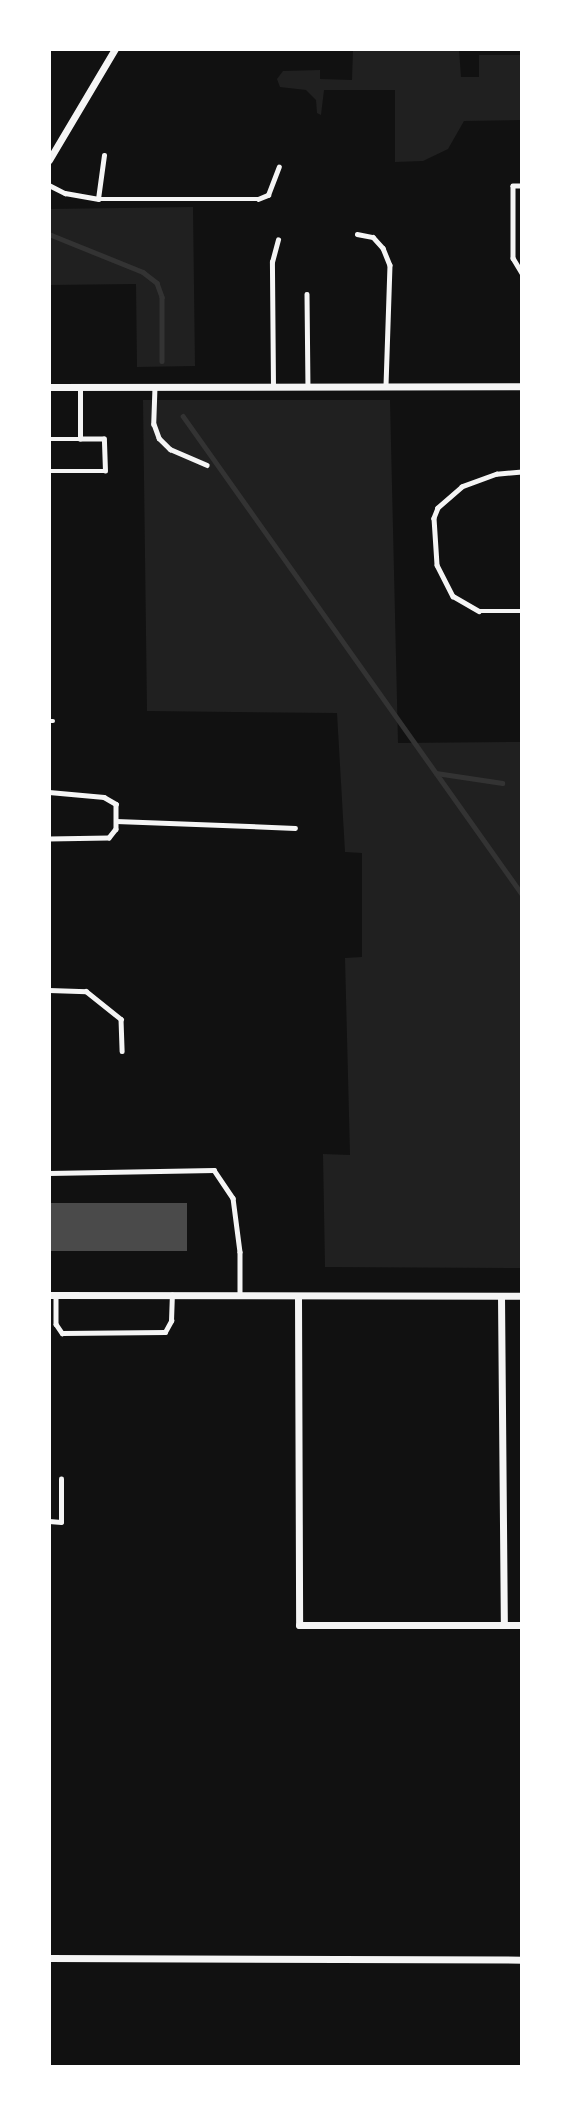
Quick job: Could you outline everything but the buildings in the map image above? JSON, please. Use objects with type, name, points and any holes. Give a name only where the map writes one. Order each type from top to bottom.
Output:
[{"type":"street","points":[[49,160],[115,49]]},
{"type":"street","points":[[49,387],[522,386]]},
{"type":"street","points":[[52,1295],[522,1296]]},
{"type":"street","points":[[298,1296],[299,1625],[522,1625]]},
{"type":"street","points":[[501,1296],[504,1625]]},
{"type":"street","points":[[49,1958],[522,1960]]},
{"type":"lane","points":[[99,199],[104,155]]},
{"type":"lane","points":[[49,185],[65,193],[99,199],[258,199],[268,195],[279,167]]},
{"type":"lane","points":[[522,186],[513,186],[513,258],[522,273]]},
{"type":"lane","points":[[357,234],[373,237],[383,248],[390,265],[386,387]]},
{"type":"lane","points":[[273,387],[272,262],[278,240]]},
{"type":"lane","points":[[307,293],[308,387]]},
{"type":"lane","points":[[80,387],[80,439]]},
{"type":"lane","points":[[155,387],[154,424],[159,438],[170,449],[206,465]]},
{"type":"lane","points":[[49,439],[104,439],[105,471],[49,471]]},
{"type":"lane","points":[[522,472],[497,474],[469,482],[446,499],[434,518],[437,565],[453,596],[469,608],[479,611],[522,611]]},
{"type":"lane","points":[[49,792],[104,797],[116,804],[116,829],[109,838],[49,839]]},
{"type":"lane","points":[[116,821],[295,828]]},
{"type":"lane","points":[[49,990],[86,991],[121,1019],[122,1051]]},
{"type":"lane","points":[[49,1173],[214,1170],[233,1198],[240,1252],[240,1295]]},
{"type":"lane","points":[[52,1295],[56,1324],[62,1333],[165,1332],[171,1321],[172,1295]]},
{"type":"lane","points":[[49,1521],[61,1522],[61,1479]]},
{"type":"shaded area","points":[[353,49],[459,49],[461,77],[479,77],[479,55],[522,55],[522,120],[464,121],[448,149],[423,161],[395,162],[395,90],[324,90],[321,115],[317,113],[316,100],[306,90],[280,87],[277,79],[283,71],[320,70],[320,79],[352,80]]},
{"type":"shaded area","points":[[193,207],[195,366],[137,367],[136,284],[49,285],[49,209]]},
{"type":"shaded area","points":[[143,400],[390,400],[398,743],[522,742],[522,1268],[325,1267],[323,1154],[350,1155],[345,958],[362,957],[362,853],[345,852],[337,713],[147,711]]},
{"type":"waterway","points":[[49,234],[143,272],[157,283],[162,297],[162,361]]},
{"type":"waterway","points":[[183,416],[522,894]]},
{"type":"waterway","points":[[436,773],[502,783]]}]
